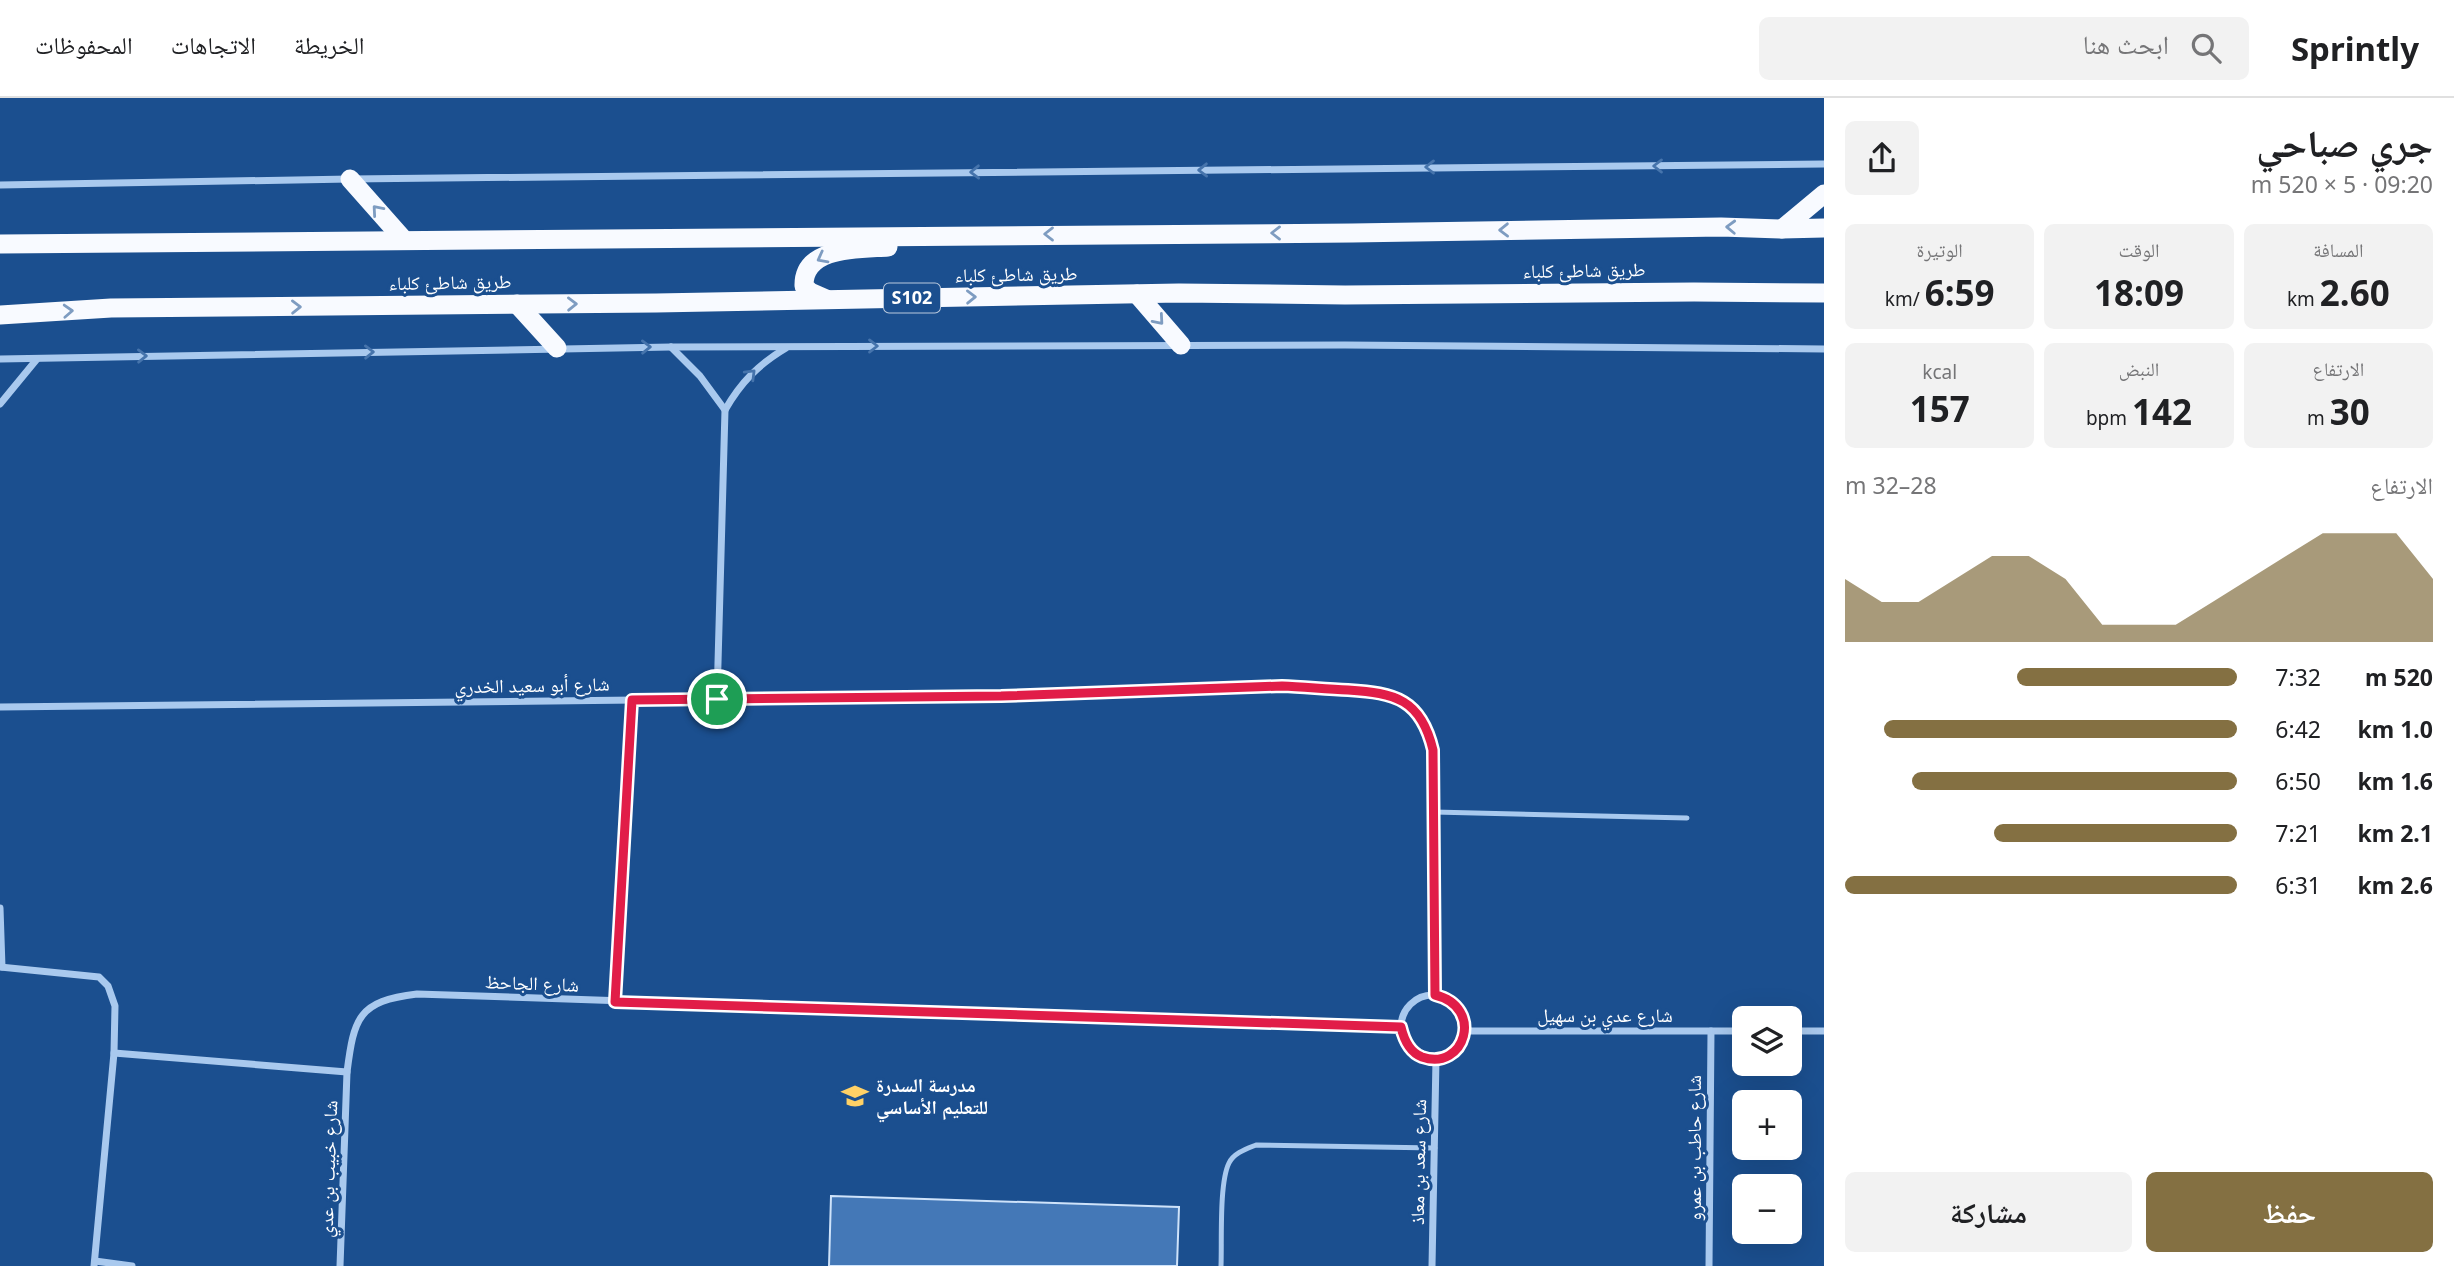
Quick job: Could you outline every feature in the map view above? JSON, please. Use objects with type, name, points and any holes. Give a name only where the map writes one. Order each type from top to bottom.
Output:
[{"type":"highway","points":[[350,179],[404,240]]},
{"type":"highway","points":[[1782,229],[1824,194]]},
{"type":"highway","name":"طريق شاطئ كلباء","points":[[0,244],[1824,228]]},
{"type":"highway","points":[[826,299],[810,292],[804,286],[803,276],[812,262],[831,253],[899,246],[908,235]]},
{"type":"highway","name":"طريق شاطئ كلباء","points":[[0,315],[111,309],[1137,294],[1824,293]]},
{"type":"highway","points":[[1137,294],[1181,345]]},
{"type":"highway","points":[[517,304],[557,348]]},
{"type":"street","points":[[0,185],[1824,164]]},
{"type":"street","points":[[0,359],[671,347],[1181,345],[1824,349]]},
{"type":"street","points":[[671,347],[700,376],[725,410]]},
{"type":"street","points":[[717,699],[725,410],[750,373],[787,347]]},
{"type":"street","points":[[0,404],[37,358]]},
{"type":"street","name":"شارع أبو سعيد الخدري","points":[[0,707],[1001,696],[1282,686],[1377,692],[1394,696],[1410,705],[1423,719],[1433,750],[1434,812]]},
{"type":"street","points":[[615,1002],[632,700]]},
{"type":"street","points":[[1434,812],[1435,995]]},
{"type":"street","points":[[0,908],[1,967],[99,977],[108,986],[116,1006],[94,1263],[132,1266]]},
{"type":"street","name":"شارع الجاحظ","points":[[347,1072],[355,1026],[365,1013],[378,1001],[417,994],[1401,1027]]},
{"type":"street","points":[[1435,995],[1454,1003],[1464,1020],[1465,1031],[1462,1042],[1455,1051],[1436,1059],[1416,1054],[1403,1038],[1401,1027],[1406,1010],[1411,1004],[1435,995]]},
{"type":"street","name":"شارع عدي بن سهيل","points":[[1465,1031],[1732,1031]]},
{"type":"street","name":"شارع حاطب بن عمرو","points":[[1709,1266],[1711,1031]]},
{"type":"street","points":[[1802,1031],[1824,1031]]},
{"type":"street","points":[[114,1053],[347,1072]]},
{"type":"street","name":"شارع سعد بن معاذ","points":[[1432,1266],[1436,1059]]},
{"type":"street","name":"شارع خبيب بن عدي","points":[[340,1266],[347,1072]]},
{"type":"lane","points":[[1434,812],[1687,818]]},
{"type":"lane","points":[[1221,1266],[1224,1175],[1230,1161],[1245,1149],[1255,1145],[1435,1148]]},
{"type":"building","points":[[831,1196],[1179,1207],[1177,1266],[829,1266]]},
{"type":"place","name":"مدرسة السدرة للتعليم الأساسي","points":[[855,1096]]},
{"type":"route","points":[[1282,686],[1377,692],[1394,696],[1410,705],[1423,719],[1433,750],[1435,995],[1446,998],[1461,1011],[1465,1031],[1462,1042],[1455,1051],[1436,1059],[1416,1054],[1408,1047],[1401,1027],[615,1002],[632,700],[717,699],[1001,696],[1282,686]]}]
